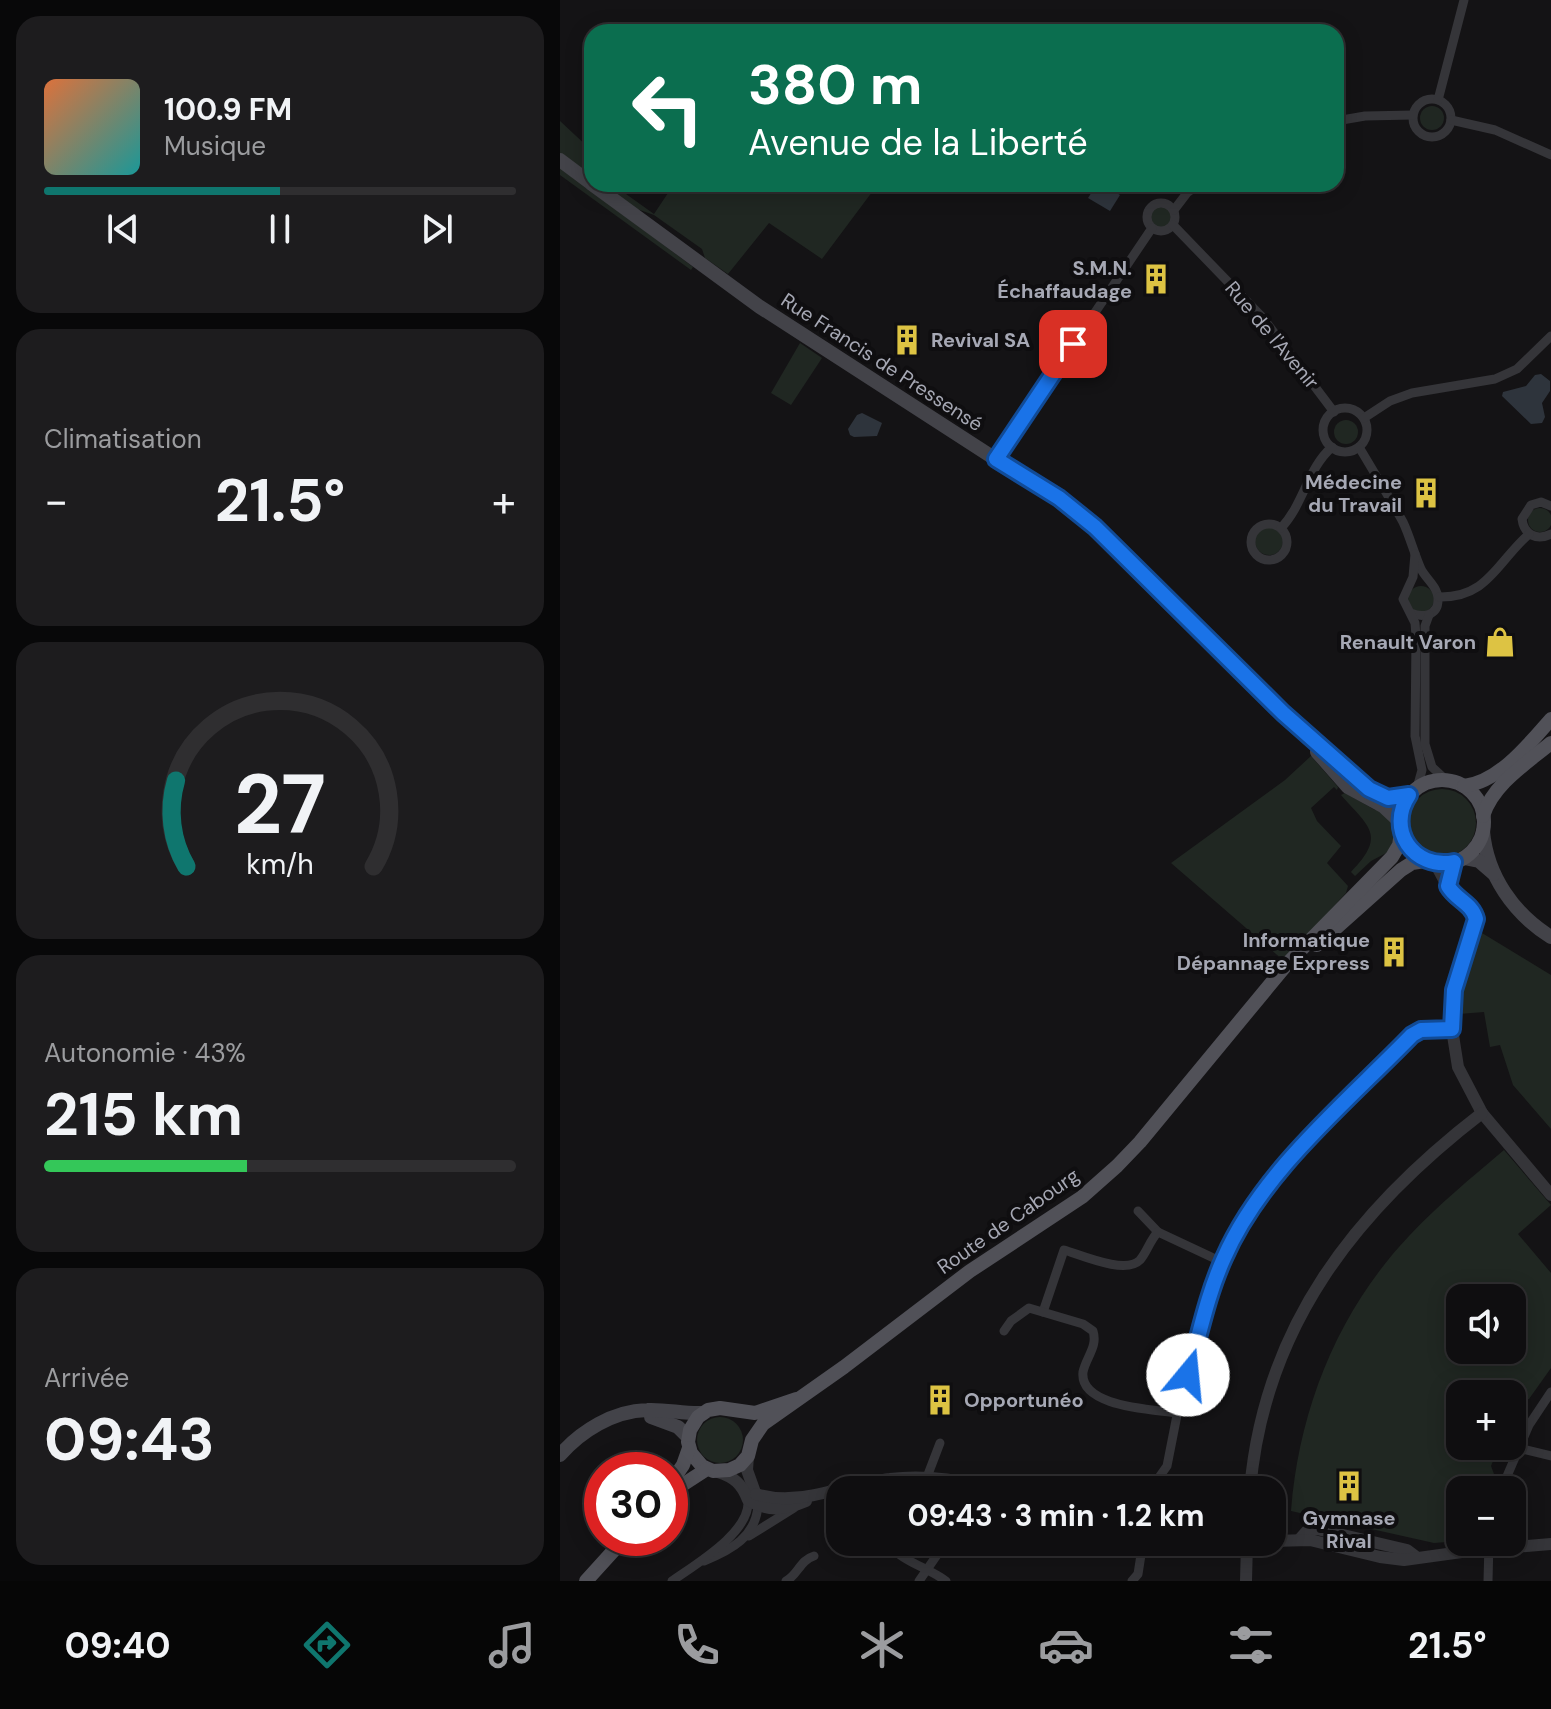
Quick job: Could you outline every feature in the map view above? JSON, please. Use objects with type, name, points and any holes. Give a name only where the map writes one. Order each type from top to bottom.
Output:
[{"type":"main road","name":"Rue Francis de Pressensé","points":[[560,160],[584,178]]},
{"type":"main road","name":"Rue Francis de Pressensé","points":[[603,192],[760,307],[1059,498],[1095,527],[1283,713]]},
{"type":"main road","points":[[1283,713],[1377,795],[1394,798],[1427,782],[1446,780],[1464,786],[1477,799],[1496,876]]},
{"type":"main road","points":[[1283,713],[1340,779],[1383,806],[1400,827],[1410,850],[1430,862]]},
{"type":"main road","points":[[1464,786],[1478,783],[1501,768],[1551,719]]},
{"type":"main road","points":[[1459,860],[1476,846],[1487,806],[1500,787],[1551,743]]},
{"type":"main road","points":[[1248,1011],[1287,964],[1392,857],[1399,845],[1404,803],[1413,791]]},
{"type":"main road","points":[[1248,1011],[1389,880],[1412,863],[1479,861],[1496,876],[1516,909],[1551,937]]},
{"type":"main road","name":"Route de Cabourg","points":[[796,1399],[844,1367],[970,1271],[1082,1197],[1117,1166],[1248,1011]]},
{"type":"main road","points":[[560,1455],[592,1427],[627,1414],[644,1410],[683,1415],[720,1408],[755,1413],[796,1399]]},
{"type":"main road","points":[[688,1483],[713,1470],[735,1468],[748,1456],[752,1440],[763,1424],[796,1399]]},
{"type":"main road","points":[[734,1412],[746,1421],[752,1440]]},
{"type":"main road","points":[[686,1452],[692,1424],[703,1413]]},
{"type":"main road","points":[[627,1414],[662,1419],[678,1427],[698,1463],[713,1470]]},
{"type":"main road","points":[[586,1581],[609,1556]]},
{"type":"street","points":[[1438,100],[1464,0]]},
{"type":"street","points":[[1425,100],[1438,100],[1447,105],[1451,120],[1446,131],[1431,137],[1420,132],[1413,115],[1425,100]]},
{"type":"street","points":[[1344,120],[1413,115]]},
{"type":"street","points":[[1451,120],[1495,130],[1551,155]]},
{"type":"street","points":[[1174,210],[1188,192]]},
{"type":"street","points":[[1165,202],[1174,210],[1176,217],[1173,225],[1164,231],[1152,228],[1147,217],[1152,205],[1165,202]]},
{"type":"street","name":"Rue de l'Avenir","points":[[1173,225],[1263,318],[1334,412]]},
{"type":"street","points":[[996,459],[1152,228]]},
{"type":"street","points":[[1364,418],[1390,401],[1412,393],[1474,384],[1506,374],[1517,369],[1551,336]]},
{"type":"street","points":[[1351,409],[1364,418],[1367,431],[1359,447],[1345,452],[1332,447],[1324,436],[1326,420],[1334,412],[1351,409]]},
{"type":"street","points":[[1281,528],[1294,513],[1316,463],[1332,447]]},
{"type":"street","points":[[1359,447],[1404,525],[1429,583],[1439,597],[1425,626],[1425,744],[1432,767],[1446,780]]},
{"type":"street","points":[[1551,506],[1536,502],[1526,508],[1523,524],[1529,534],[1539,537],[1551,534]]},
{"type":"street","points":[[1269,523],[1281,528],[1287,542],[1280,556],[1265,560],[1255,554],[1251,543],[1254,531],[1269,523]]},
{"type":"street","points":[[1439,597],[1459,596],[1480,587],[1529,534]]},
{"type":"street","points":[[1413,791],[1422,770],[1415,736],[1416,636],[1411,613],[1403,599],[1410,585],[1415,554]]},
{"type":"street","points":[[1410,585],[1429,583]]},
{"type":"street","points":[[1411,613],[1420,617],[1429,615]]},
{"type":"street","points":[[1448,886],[1459,860]]},
{"type":"street","points":[[1430,862],[1455,896],[1473,910],[1476,919],[1454,990],[1452,1029],[1458,1067],[1482,1113],[1551,1195]]},
{"type":"street","points":[[1161,1476],[1165,1471],[1177,1413],[1222,1262],[1252,1205],[1281,1169],[1417,1031],[1452,1029]]},
{"type":"street","points":[[1253,1476],[1263,1419],[1277,1369],[1314,1291],[1340,1250],[1371,1214],[1406,1178],[1482,1113]]},
{"type":"street","points":[[1138,1211],[1158,1232],[1222,1262]]},
{"type":"street","points":[[1043,1312],[1064,1250],[1114,1265],[1131,1266],[1140,1260],[1158,1232]]},
{"type":"street","points":[[1004,1331],[1011,1321],[1029,1308],[1083,1324],[1093,1331],[1096,1340],[1083,1370],[1084,1385],[1095,1396],[1177,1413]]},
{"type":"street","points":[[1526,1434],[1551,1392]]},
{"type":"street","points":[[927,1476],[936,1445]]},
{"type":"street","points":[[1526,1450],[1551,1456]]},
{"type":"street","points":[[746,1538],[757,1518],[747,1470],[748,1456]]},
{"type":"street","points":[[713,1470],[732,1477],[754,1500],[780,1509],[803,1503]]},
{"type":"street","points":[[754,1500],[826,1492]]},
{"type":"street","points":[[694,1566],[720,1555],[823,1493]]},
{"type":"street","points":[[672,1581],[744,1522],[754,1500]]},
{"type":"street","points":[[1286,1542],[1299,1540],[1307,1531],[1317,1529],[1407,1550],[1415,1556],[1446,1551]]},
{"type":"street","points":[[1526,1544],[1551,1544]]},
{"type":"street","points":[[786,1581],[792,1578],[806,1558],[814,1556]]},
{"type":"street","points":[[905,1556],[926,1572],[946,1581]]},
{"type":"street","points":[[919,1581],[937,1556]]},
{"type":"street","points":[[1132,1581],[1138,1574],[1141,1556]]},
{"type":"street","points":[[1246,1581],[1247,1556]]},
{"type":"street","points":[[1488,1581],[1489,1556]]},
{"type":"shaded area","points":[[1432,106],[1440,110],[1444,118],[1440,126],[1432,130],[1424,126],[1420,118],[1424,110]]},
{"type":"shaded area","points":[[560,121],[584,143],[584,171],[560,153]]},
{"type":"shaded area","points":[[560,167],[584,185],[584,192],[593,192],[693,267],[691,270],[560,175]]},
{"type":"shaded area","points":[[613,192],[623,192],[654,214],[669,192],[872,192],[822,259],[769,223],[728,274],[705,258],[702,249],[654,215],[634,208]]},
{"type":"shaded area","points":[[1092,192],[1115,192],[1120,195],[1110,211],[1088,198]]},
{"type":"shaded area","points":[[1161,205],[1170,208],[1173,217],[1170,226],[1161,229],[1152,226],[1149,217],[1152,208]]},
{"type":"shaded area","points":[[800,343],[822,358],[791,405],[771,393]]},
{"type":"shaded area","points":[[1541,374],[1550,381],[1550,391],[1542,403],[1545,417],[1542,423],[1531,424],[1502,396],[1503,392],[1526,386],[1535,375]]},
{"type":"shaded area","points":[[862,413],[882,423],[877,436],[850,435],[848,429],[857,415]]},
{"type":"shaded area","points":[[1346,420],[1355,423],[1358,432],[1355,441],[1346,444],[1337,441],[1334,432],[1337,423]]},
{"type":"shaded area","points":[[1540,508],[1549,511],[1552,520],[1549,529],[1540,532],[1531,529],[1528,520],[1531,511]]},
{"type":"shaded area","points":[[1269,527],[1279,531],[1283,541],[1279,551],[1269,555],[1259,551],[1255,541],[1259,531]]},
{"type":"shaded area","points":[[1421,586],[1431,589],[1434,599],[1431,609],[1421,612],[1411,609],[1408,599],[1411,589]]},
{"type":"shaded area","points":[[1311,756],[1338,787],[1337,790],[1334,787],[1311,808],[1317,821],[1341,846],[1327,863],[1348,886],[1346,893],[1284,961],[1171,863],[1285,780]]},
{"type":"shaded area","points":[[1442,789],[1466,799],[1476,823],[1466,847],[1442,857],[1418,847],[1408,823],[1418,799]]},
{"type":"shaded area","points":[[1345,793],[1375,810],[1380,809],[1394,827],[1390,851],[1371,861],[1355,876],[1351,872],[1369,849],[1371,840],[1366,824],[1341,795]]},
{"type":"shaded area","points":[[1482,933],[1551,975],[1551,1129],[1513,1085],[1500,1045],[1490,1047],[1484,1012],[1459,1014],[1470,955]]},
{"type":"shaded area","points":[[1504,1150],[1551,1205],[1518,1234],[1551,1273],[1551,1368],[1526,1400],[1526,1380],[1446,1380],[1446,1460],[1493,1460],[1491,1466],[1495,1476],[1446,1476],[1446,1542],[1434,1543],[1291,1511],[1303,1436],[1326,1363],[1362,1296],[1384,1265],[1443,1203]]},
{"type":"shaded area","points":[[720,1417],[737,1423],[743,1440],[737,1457],[720,1463],[703,1457],[697,1440],[703,1423]]},
{"type":"place","name":"S.M.N. Échaffaudage","points":[[1156,279]]},
{"type":"place","name":"Revival SA","points":[[907,340]]},
{"type":"place","name":"Médecine du Travail","points":[[1426,493]]},
{"type":"place","name":"Renault Varon","points":[[1500,642]]},
{"type":"place","name":"Informatique Dépannage Express","points":[[1394,952]]},
{"type":"place","name":"Opportunéo","points":[[940,1400]]},
{"type":"place","name":"Gymnase Rival","points":[[1349,1486]]},
{"type":"route","points":[[1073,344],[996,459],[1059,498],[1095,527],[1283,713],[1369,789],[1388,798],[1409,795],[1399,821],[1404,842],[1425,861],[1441,864],[1454,862],[1449,889],[1473,910],[1476,919],[1454,990],[1452,1029],[1421,1030],[1412,1035],[1281,1169],[1252,1205],[1222,1262],[1188,1375]]}]
